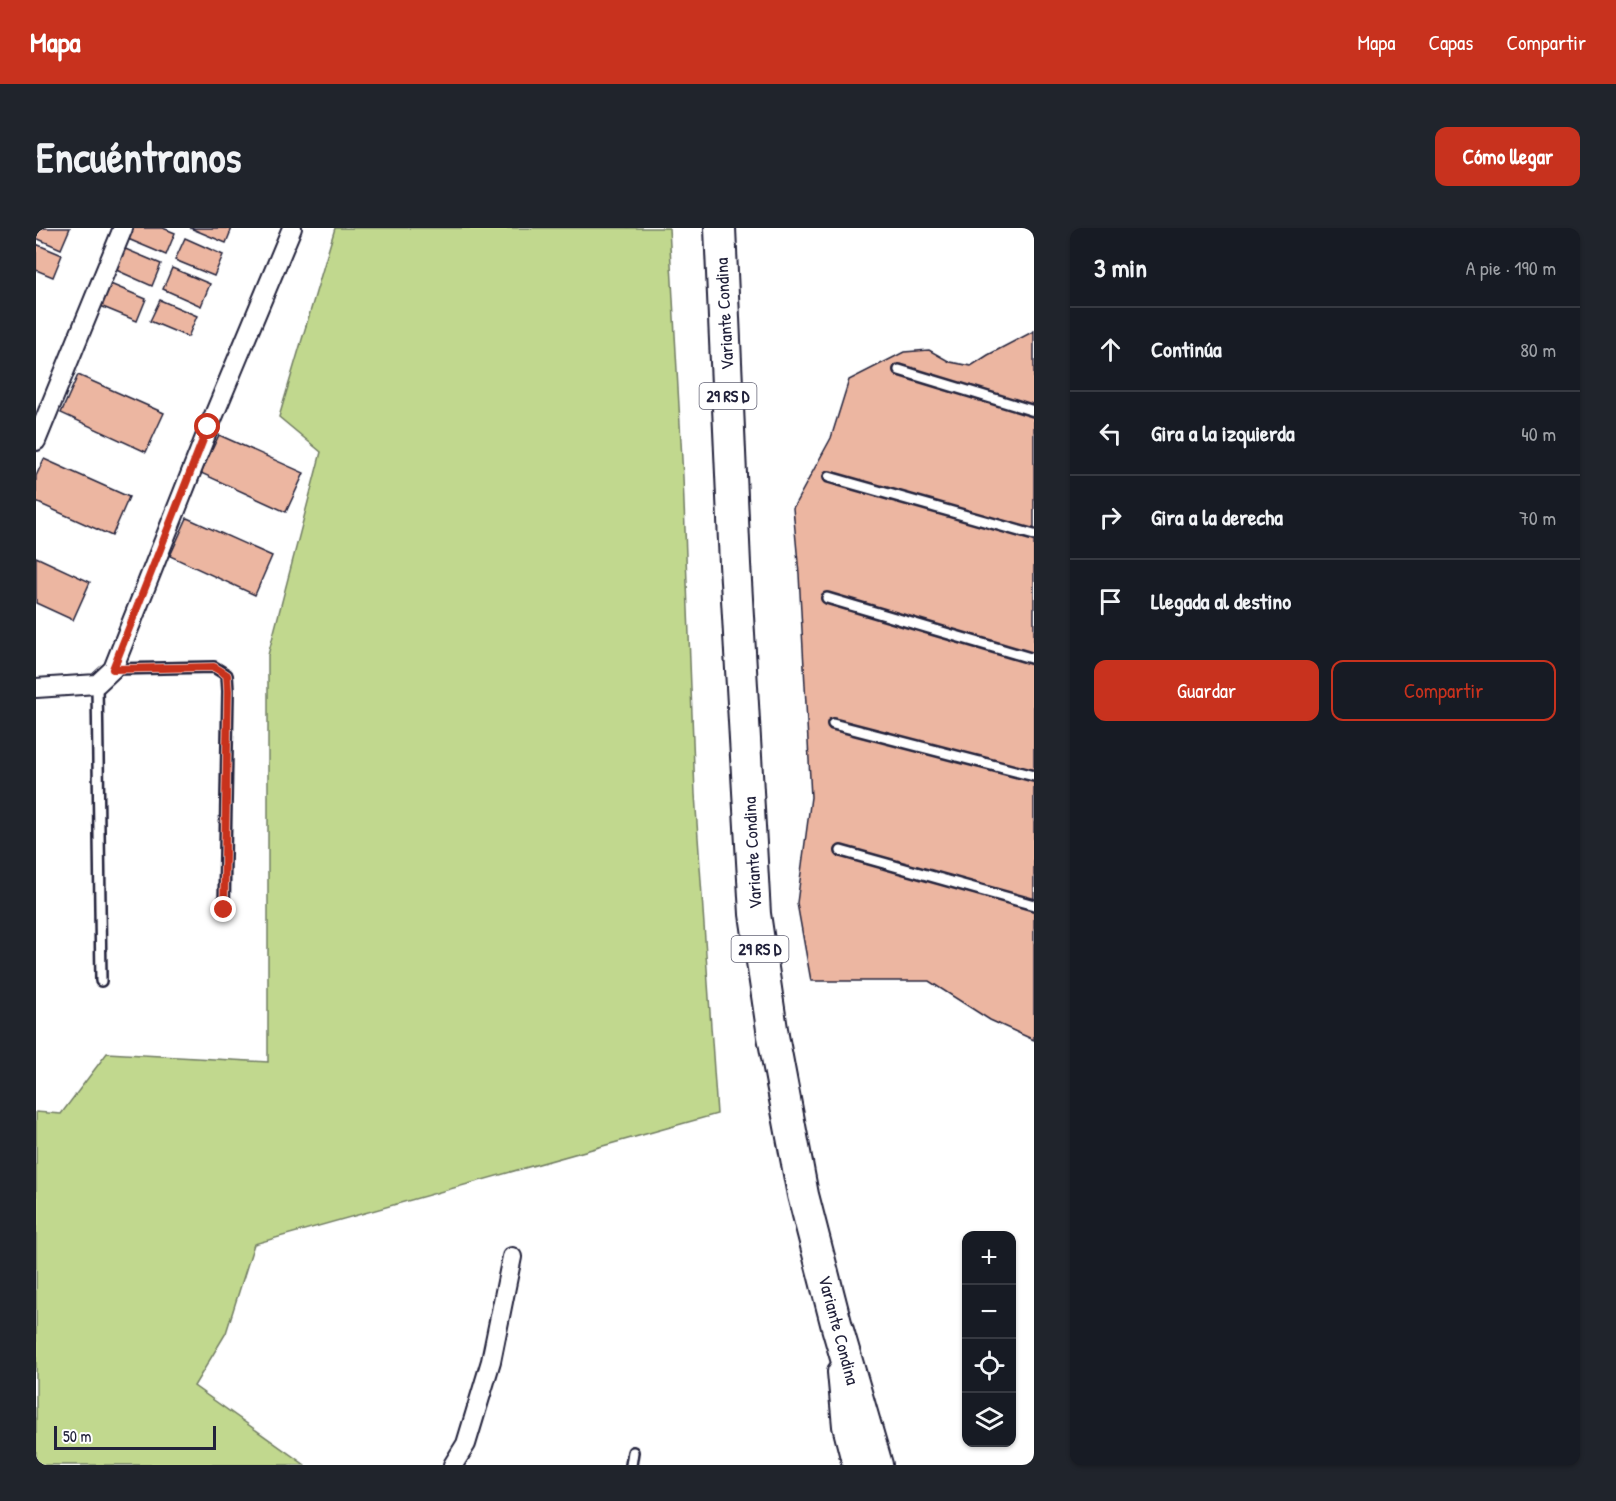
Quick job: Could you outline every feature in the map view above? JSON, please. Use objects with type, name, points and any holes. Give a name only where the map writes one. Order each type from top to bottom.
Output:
[{"type":"highway","name":"Variante Condina","points":[[720,228],[735,564],[755,914],[773,1036],[803,1195],[837,1327],[877,1465]]},
{"type":"main road","points":[[837,1327],[846,1426],[856,1465]]},
{"type":"street","points":[[36,441],[123,228]]},
{"type":"street","points":[[36,688],[97,684],[113,669],[208,427],[292,228]]},
{"type":"street","points":[[453,1465],[466,1444],[490,1361],[512,1257]]},
{"type":"street","points":[[863,1418],[890,1465]]},
{"type":"lane","points":[[899,370],[1034,411]]},
{"type":"lane","points":[[828,477],[1034,535]]},
{"type":"lane","points":[[827,598],[1034,659]]},
{"type":"lane","points":[[113,669],[214,667],[227,675],[224,910]]},
{"type":"lane","points":[[97,684],[102,981]]},
{"type":"lane","points":[[833,724],[1034,776]]},
{"type":"lane","points":[[841,851],[1034,905]]},
{"type":"lane","points":[[631,1465],[633,1452]]},
{"type":"green space","points":[[335,228],[669,228],[683,477],[695,794],[717,1114],[254,1244],[226,1333],[194,1386],[305,1465],[36,1465],[36,1112],[61,1114],[107,1053],[268,1062],[268,655],[321,452],[279,417]]},
{"type":"building","points":[[36,228],[70,228],[61,249],[36,238]]},
{"type":"building","points":[[133,228],[163,228],[175,233],[166,255],[128,239]]},
{"type":"building","points":[[190,228],[232,228],[226,243]]},
{"type":"building","points":[[185,238],[223,255],[214,276],[175,260]]},
{"type":"building","points":[[36,244],[62,255],[53,277],[36,270]]},
{"type":"building","points":[[123,248],[161,264],[152,286],[114,269]]},
{"type":"building","points":[[172,268],[210,284],[201,306],[163,289]]},
{"type":"building","points":[[108,283],[146,299],[137,321],[98,305]]},
{"type":"building","points":[[160,300],[197,316],[188,337],[150,321]]},
{"type":"building","points":[[1034,331],[1034,1040],[990,1020],[929,981],[811,981],[797,903],[811,797],[799,574],[793,508],[831,438],[849,380],[904,352],[929,350],[950,362],[971,366]]},
{"type":"building","points":[[78,375],[164,413],[146,452],[61,413]]},
{"type":"building","points":[[219,435],[304,473],[286,512],[201,473]]},
{"type":"building","points":[[44,459],[129,497],[112,536],[36,502],[36,476]]},
{"type":"building","points":[[187,518],[272,556],[255,595],[170,556]]},
{"type":"building","points":[[36,557],[90,582],[73,620],[36,603]]},
{"type":"route","points":[[208,427],[113,669],[214,667],[227,675],[224,910]]}]
